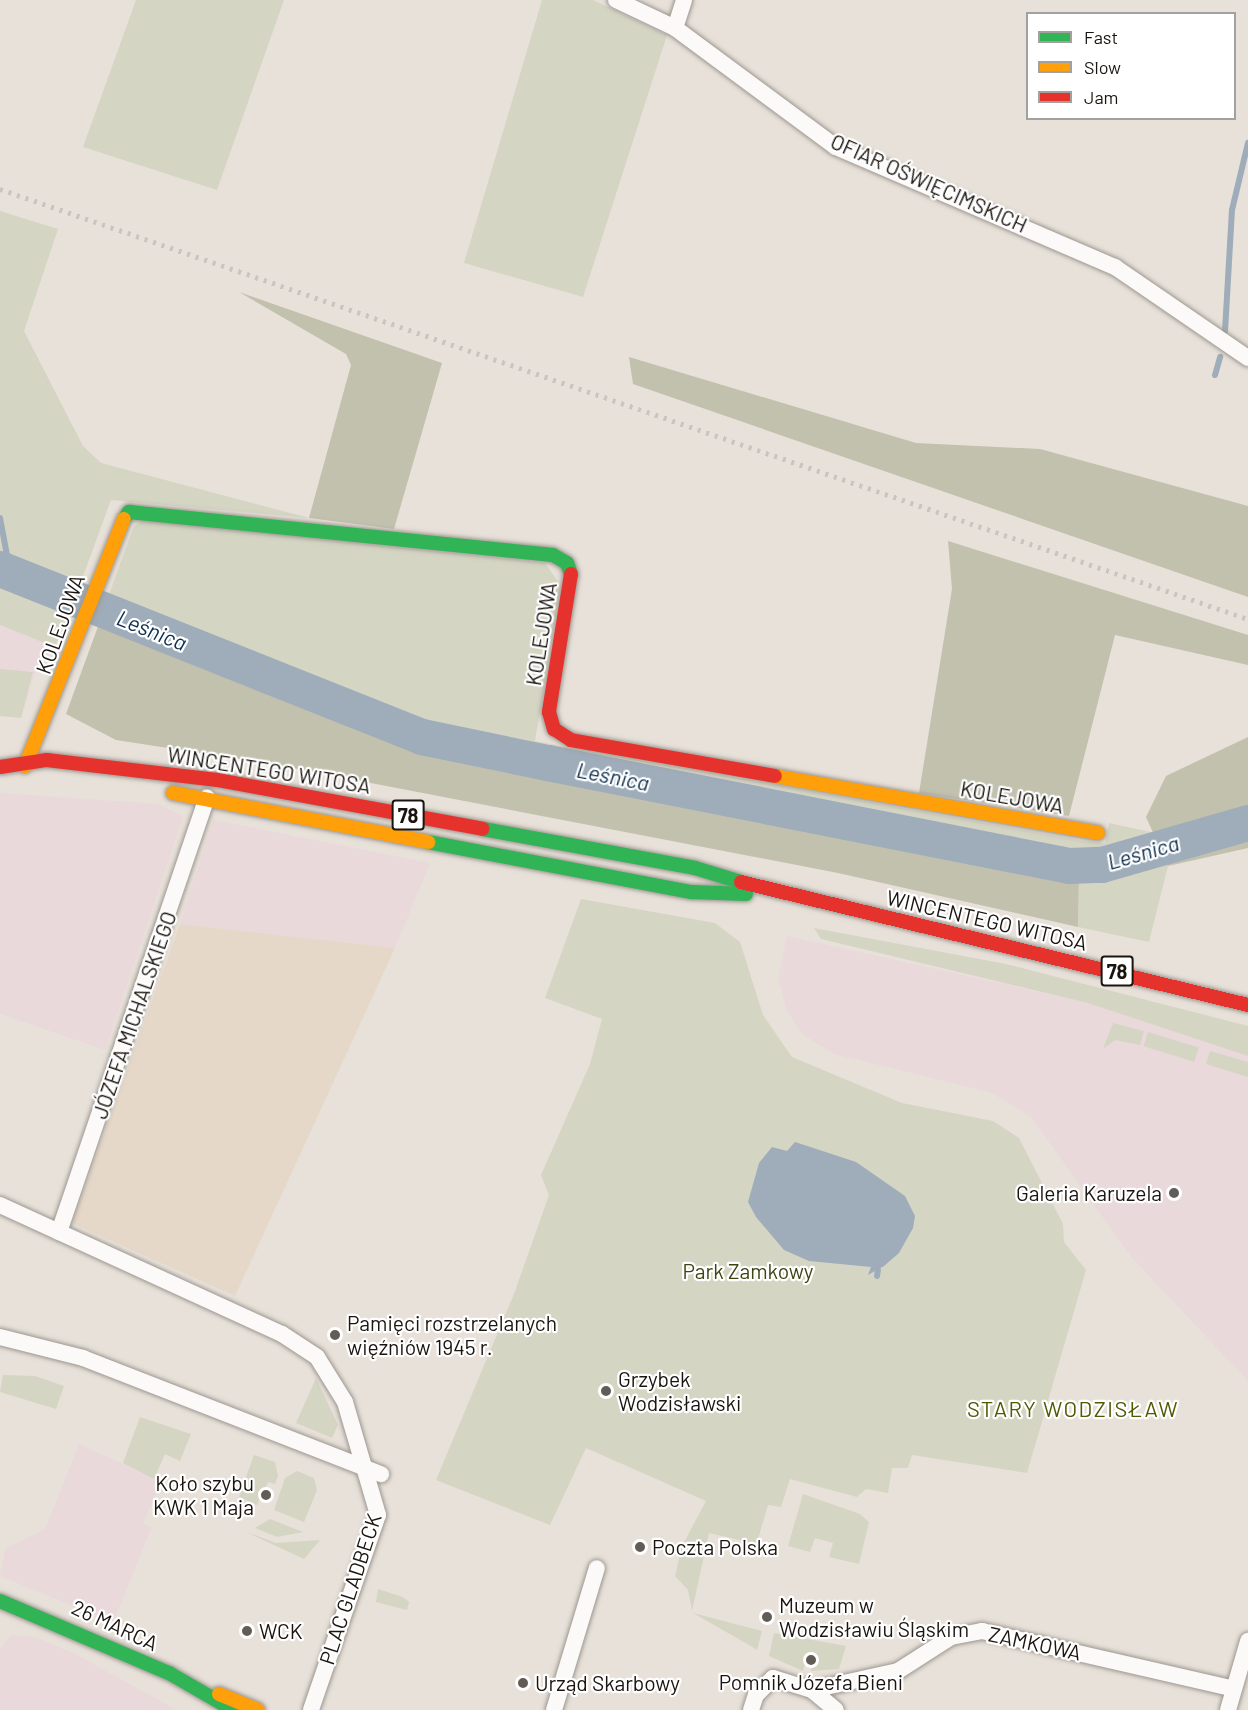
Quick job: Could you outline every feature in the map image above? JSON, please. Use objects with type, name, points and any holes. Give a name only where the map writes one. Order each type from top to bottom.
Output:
[{"type":"main road","name":"KOLEJOWA","points":[[25,766],[74,647],[107,556],[129,512],[552,555],[567,563],[572,576],[549,712],[554,729],[571,740],[1098,833]]},
{"type":"main road","name":"WINCENTEGO WITOSA","points":[[0,767],[25,766],[46,760],[217,780],[695,868],[786,896],[1248,1005]]},
{"type":"main road","points":[[25,766],[49,779]]},
{"type":"main road","name":"WINCENTEGO WITOSA","points":[[156,791],[207,797],[691,892],[786,896]]},
{"type":"main road","name":"26 MARCA","points":[[0,1601],[258,1710]]},
{"type":"main road","name":"26 MARCA","points":[[211,1692],[234,1710]]},
{"type":"street","name":"OFIAR OŚWIĘCIMSKICH","points":[[616,0],[675,28],[836,147],[1116,267],[1248,358]]},
{"type":"street","points":[[675,28],[684,0]]},
{"type":"street","name":"JÓZEFA MICHALSKIEGO","points":[[59,1232],[207,797]]},
{"type":"street","points":[[0,1205],[246,1315],[317,1357],[345,1402],[373,1471]]},
{"type":"street","points":[[0,1337],[83,1358],[373,1471]]},
{"type":"street","name":"PLAC GLADBECK","points":[[311,1710],[378,1515],[373,1471]]},
{"type":"street","points":[[554,1710],[597,1568]]},
{"type":"street","name":"ZAMKOWA","points":[[812,1690],[898,1671],[923,1658],[951,1637],[982,1631],[1231,1688]]},
{"type":"street","points":[[1228,1710],[1231,1688],[1248,1643]]},
{"type":"street","points":[[751,1710],[756,1695],[773,1678],[812,1690],[836,1710]]},
{"type":"shaded area","points":[[0,585],[56,607],[21,718],[0,716]]},
{"type":"shaded area","points":[[0,793],[159,804],[183,817],[105,1050],[0,1014]]},
{"type":"shaded area","points":[[214,820],[430,863],[395,948],[180,924]]},
{"type":"shaded area","points":[[180,924],[395,948],[235,1296],[72,1223]]},
{"type":"shaded area","points":[[787,936],[1248,1038],[1248,1381],[1132,1258],[1031,1117],[992,1093],[834,1054],[802,1034],[787,1011],[778,978]]},
{"type":"shaded area","points":[[79,1444],[161,1481],[143,1524],[152,1527],[113,1622],[0,1576],[5,1549],[45,1529]]},
{"type":"shaded area","points":[[11,1635],[36,1637],[75,1654],[177,1710],[0,1710],[0,1649]]},
{"type":"green space","points":[[136,0],[284,0],[217,190],[83,147]]},
{"type":"green space","points":[[542,0],[593,0],[667,35],[583,297],[464,263]]},
{"type":"green space","points":[[0,211],[58,229],[24,331],[83,446],[101,463],[309,518],[111,500],[78,590],[0,559]]},
{"type":"green space","points":[[239,292],[442,363],[394,529],[309,518],[351,365],[346,354]]},
{"type":"green space","points":[[629,357],[916,443],[1040,449],[1248,506],[1248,597],[633,384]]},
{"type":"green space","points":[[144,520],[545,563],[561,586],[535,741],[1083,841],[1105,843],[1109,823],[1155,833],[1158,840],[1103,860],[1071,858],[437,734],[107,600],[134,526]]},
{"type":"green space","points":[[948,541],[1248,635],[1248,665],[1115,635],[1069,816],[919,793],[952,589]]},
{"type":"green space","points":[[0,585],[69,610],[55,647],[0,625]]},
{"type":"green space","points":[[100,621],[432,751],[1079,873],[1078,927],[838,873],[272,764],[116,740],[66,714]]},
{"type":"green space","points":[[0,669],[33,672],[21,718],[0,716]]},
{"type":"green space","points":[[1248,737],[1248,848],[1168,866],[1146,817],[1166,776]]},
{"type":"green space","points":[[1163,852],[1168,866],[1149,942],[1078,927],[1079,873],[1106,872]]},
{"type":"green space","name":"Park Zamkowy","points":[[581,899],[715,923],[740,942],[763,1015],[792,1057],[902,1103],[993,1121],[1019,1138],[1063,1224],[1064,1242],[1086,1270],[1027,1473],[912,1455],[908,1468],[892,1468],[888,1493],[866,1489],[857,1497],[790,1479],[781,1507],[768,1505],[758,1539],[769,1547],[709,1533],[692,1611],[688,1590],[675,1576],[682,1546],[706,1501],[586,1448],[550,1525],[436,1480],[514,1294],[549,1195],[541,1175],[590,1064],[602,1019],[545,998]]},
{"type":"green space","points":[[814,928],[1006,964],[1248,1026],[1248,1056],[1088,1003],[821,939]]},
{"type":"green space","points":[[1113,1023],[1144,1031],[1140,1045],[1115,1040],[1103,1049]]},
{"type":"green space","points":[[1148,1032],[1199,1047],[1194,1062],[1144,1046]]},
{"type":"green space","points":[[1210,1051],[1248,1062],[1248,1077],[1206,1064]]},
{"type":"green space","points":[[3,1375],[35,1376],[64,1386],[56,1409],[0,1392]]},
{"type":"green space","points":[[316,1378],[338,1425],[332,1438],[296,1423]]},
{"type":"green space","points":[[140,1417],[191,1434],[180,1461],[165,1454],[154,1479],[123,1463]]},
{"type":"green space","points":[[254,1455],[275,1462],[278,1476],[275,1484],[268,1482],[257,1505],[239,1497]]},
{"type":"green space","points":[[297,1471],[314,1478],[317,1490],[304,1522],[274,1510],[285,1478]]},
{"type":"green space","points":[[803,1494],[860,1514],[869,1522],[859,1564],[829,1557],[833,1543],[815,1538],[810,1552],[788,1546]]},
{"type":"green space","points":[[270,1519],[303,1532],[277,1537],[255,1528]]},
{"type":"green space","points":[[244,1531],[276,1543],[320,1540],[304,1559]]},
{"type":"green space","points":[[378,1589],[403,1597],[409,1602],[407,1610],[376,1602]]},
{"type":"green space","points":[[693,1613],[762,1631],[757,1650],[749,1645]]},
{"type":"green space","points":[[774,1633],[846,1646],[839,1669],[811,1671],[815,1655],[808,1654],[803,1671],[769,1656]]},
{"type":"water","points":[[0,562],[77,593],[71,608],[0,579]]},
{"type":"water","points":[[795,1142],[856,1162],[905,1196],[915,1216],[913,1228],[899,1253],[884,1266],[868,1275],[871,1267],[809,1261],[784,1250],[756,1217],[748,1202],[759,1163],[772,1147],[787,1151]]},
{"type":"waterway","points":[[1225,331],[1232,210],[1248,143]]},
{"type":"waterway","points":[[1215,375],[1220,357]]},
{"type":"waterway","points":[[0,518],[10,571]]},
{"type":"waterway","name":"Leśnica","points":[[0,569],[422,737],[548,763],[1069,866],[1102,865],[1248,823]]},
{"type":"waterway","points":[[877,1276],[878,1270]]},
{"type":"railway","points":[[0,189],[1248,619]]},
{"type":"traffic: fast","points":[[124,519],[129,512],[553,555],[567,563],[571,574]]},
{"type":"traffic: fast","points":[[483,829],[695,868],[741,882]]},
{"type":"traffic: fast","points":[[428,842],[691,892],[746,894]]},
{"type":"traffic: fast","points":[[0,1601],[169,1673],[233,1710]]},
{"type":"traffic: slow","points":[[25,766],[124,519]]},
{"type":"traffic: slow","points":[[775,776],[1098,833]]},
{"type":"traffic: slow","points":[[173,793],[428,842]]},
{"type":"traffic: slow","points":[[219,1694],[258,1710]]},
{"type":"traffic: jam","points":[[571,574],[549,712],[554,729],[571,740],[775,776]]},
{"type":"traffic: jam","points":[[0,767],[47,760],[217,780],[483,829]]},
{"type":"traffic: jam","points":[[741,882],[1248,1005]]},
{"type":"place","name":"Galeria Karuzela","points":[[1174,1193]]},
{"type":"place","name":"Pamięci rozstrzelanych więźniów 1945 r.","points":[[335,1335]]},
{"type":"place","name":"Grzybek Wodzisławski","points":[[606,1391]]},
{"type":"place","name":"Koło szybu KWK 1 Maja","points":[[266,1495]]},
{"type":"place","name":"Poczta Polska","points":[[640,1547]]},
{"type":"place","name":"Muzeum w Wodzisławiu Śląskim","points":[[767,1617]]},
{"type":"place","name":"WCK","points":[[247,1631]]},
{"type":"place","name":"Pomnik Józefa Bieni","points":[[811,1660]]},
{"type":"place","name":"Urząd Skarbowy","points":[[523,1683]]},
{"type":"district","name":"STARY WODZISŁAW","points":[[1073,1409]]}]
